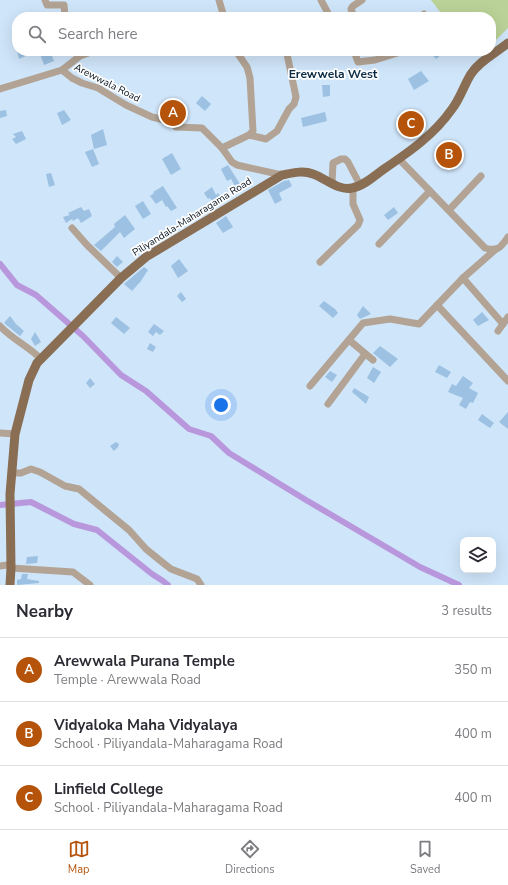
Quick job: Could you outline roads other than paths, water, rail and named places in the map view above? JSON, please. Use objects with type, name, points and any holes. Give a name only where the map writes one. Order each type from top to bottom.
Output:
[{"type":"main road","points":[[496,52],[508,43]]},
{"type":"main road","points":[[356,187],[399,159],[421,142],[448,114],[458,101],[471,73],[491,56]]},
{"type":"main road","name":"Piliyandala-Maharagama Road","points":[[10,585],[12,567],[10,504],[15,434],[31,376],[41,359],[121,278],[146,257],[282,175],[297,172],[312,173],[342,188],[356,187]]},
{"type":"street","points":[[45,0],[47,5],[64,4],[65,12]]},
{"type":"street","points":[[219,0],[223,12]]},
{"type":"street","points":[[321,0],[327,12]]},
{"type":"street","points":[[352,12],[351,9],[353,6],[362,0]]},
{"type":"street","points":[[62,70],[77,56]]},
{"type":"street","points":[[222,148],[249,135],[253,131],[250,78],[247,67],[239,56]]},
{"type":"street","points":[[249,135],[266,140],[277,131],[294,104],[296,97],[287,56]]},
{"type":"street","points":[[356,56],[358,62],[375,60],[388,56]]},
{"type":"street","name":"Arewwala Road","points":[[0,89],[62,70],[72,78],[98,88],[126,105],[152,117],[172,122],[176,127],[202,128],[222,148],[232,162],[237,165],[282,175]]},
{"type":"street","points":[[320,262],[358,224],[360,220],[353,204],[356,187],[348,162],[345,159],[333,162],[332,183]]},
{"type":"street","points":[[399,159],[485,248],[491,250],[496,249]]},
{"type":"street","points":[[449,210],[481,176]]},
{"type":"street","points":[[379,244],[430,191]]},
{"type":"street","points":[[72,228],[121,278]]},
{"type":"street","points":[[310,386],[363,323],[390,319],[419,324],[463,278],[500,247],[508,237]]},
{"type":"street","points":[[463,278],[503,324]]},
{"type":"street","points":[[437,305],[508,381]]},
{"type":"street","points":[[498,331],[508,317]]},
{"type":"street","points":[[0,326],[7,334],[20,342],[41,359]]},
{"type":"street","points":[[349,340],[373,360]]},
{"type":"street","points":[[328,404],[365,354]]},
{"type":"street","points":[[0,433],[15,434]]},
{"type":"street","points":[[12,473],[21,473],[31,469],[40,472],[65,486],[79,490],[128,530],[146,550],[171,569],[197,579],[201,585]]},
{"type":"street","points":[[0,566],[7,565],[12,567],[73,572],[90,585]]},
{"type":"waterway","points":[[0,264],[17,285],[36,295],[83,336],[121,375],[146,391],[189,429],[211,436],[229,453],[306,500],[420,567],[459,585]]},
{"type":"waterway","points":[[0,505],[31,502],[74,524],[97,530],[168,585]]},
{"type":"place","name":"Arewwala Purana Temple","points":[[173,113]]},
{"type":"place","name":"Linfield College","points":[[411,124]]},
{"type":"place","name":"Vidyaloka Maha Vidyalaya","points":[[449,155]]},
{"type":"district","name":"Erewwela West","points":[[333,74]]}]
